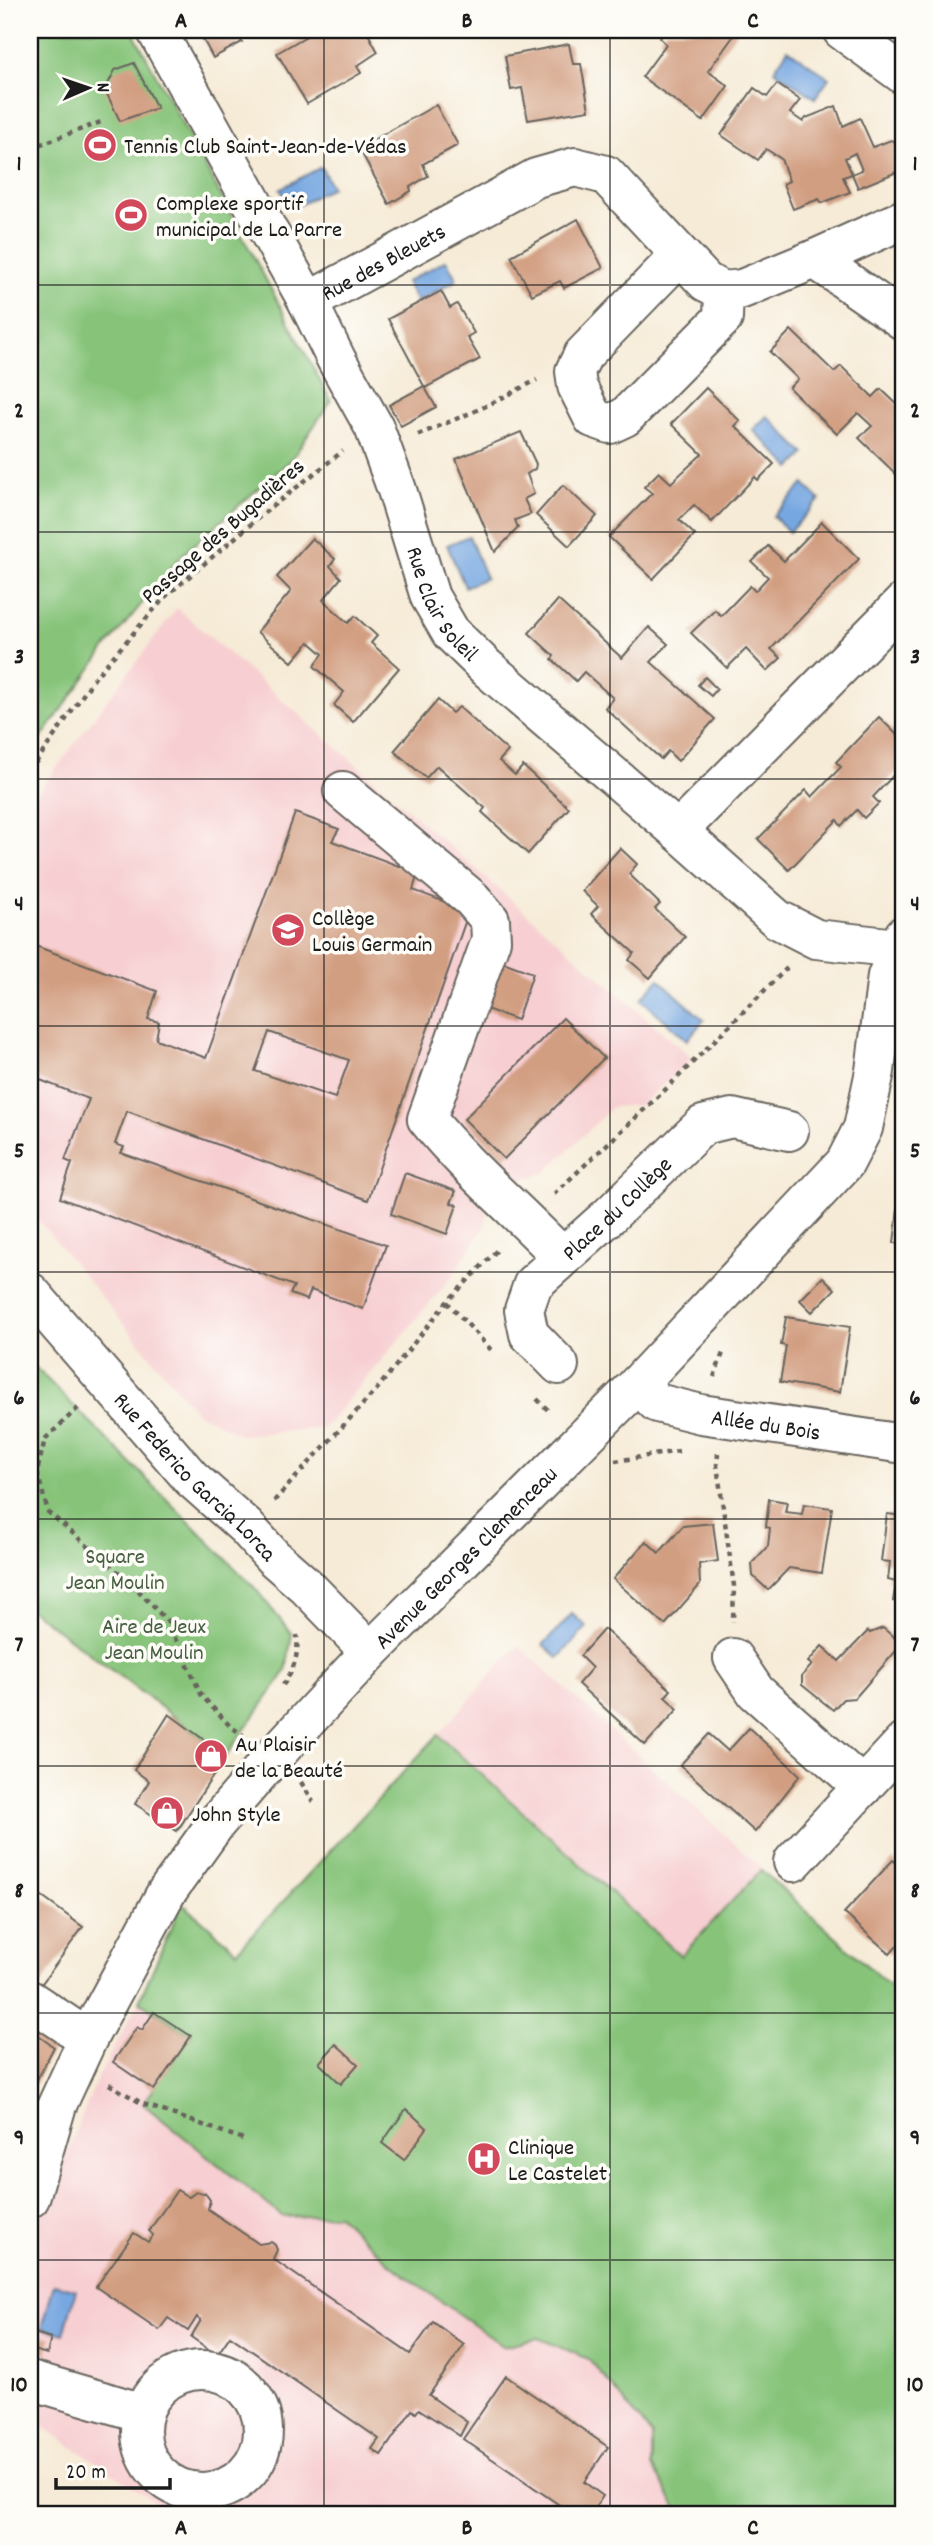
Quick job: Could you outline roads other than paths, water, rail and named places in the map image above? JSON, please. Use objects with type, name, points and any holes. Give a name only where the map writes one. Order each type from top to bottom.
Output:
[{"type":"street","name":"Rue des Bleuets","points":[[156,30],[308,302],[536,178],[575,167],[606,175],[679,256]]},
{"type":"street","points":[[842,30],[904,75]]},
{"type":"street","points":[[724,290],[723,318],[625,416],[610,424],[593,418],[577,386],[575,371],[583,355],[679,256],[706,282],[724,290],[742,289],[904,219]]},
{"type":"street","points":[[815,259],[904,321]]},
{"type":"street","name":"Rue Clair Soleil","points":[[308,302],[379,440],[430,597],[451,633],[487,668],[777,919],[816,939],[901,942]]},
{"type":"street","points":[[678,831],[904,602]]},
{"type":"street","points":[[343,791],[472,899],[490,920],[491,940],[427,1119],[442,1138],[561,1256]]},
{"type":"street","name":"Avenue Georges Clemenceau","points":[[30,2198],[57,2105],[89,2036],[166,1893],[217,1822],[273,1757],[370,1653],[638,1384],[845,1163],[863,1128],[875,1071],[887,975],[901,942]]},
{"type":"street","name":"Place du Collège","points":[[559,1365],[530,1334],[524,1310],[533,1284],[561,1256],[609,1216],[703,1125],[732,1118],[789,1130]]},
{"type":"street","name":"Rue Federico Garcia Lorca","points":[[30,1292],[105,1382],[191,1478],[246,1527],[370,1653]]},
{"type":"street","name":"Allée du Bois","points":[[638,1384],[657,1403],[722,1418],[904,1444]]},
{"type":"street","points":[[733,1658],[756,1692],[863,1787]]},
{"type":"street","points":[[793,1862],[904,1742]]},
{"type":"street","points":[[30,2000],[75,2030],[89,2036]]},
{"type":"street","points":[[30,2380],[142,2413]]},
{"type":"water","points":[[788,49],[829,78],[815,98],[774,70]]},
{"type":"water","points":[[321,167],[332,187],[292,209],[280,189]]},
{"type":"water","points":[[446,260],[457,280],[417,302],[406,282]]},
{"type":"water","points":[[767,416],[805,454],[791,468],[753,430]]},
{"type":"water","points":[[804,484],[820,500],[789,532],[773,516]]},
{"type":"water","points":[[469,536],[486,578],[465,587],[447,545]]},
{"type":"water","points":[[659,979],[704,1020],[687,1040],[641,999]]},
{"type":"water","points":[[572,1614],[587,1627],[558,1658],[543,1645]]},
{"type":"water","points":[[54,2284],[76,2290],[64,2334],[42,2328]]},
{"type":"place","name":"Tennis Club Saint-Jean-de-Védas","points":[[100,145]]},
{"type":"place","name":"Complexe sportif municipal de La Parre","points":[[131,215]]},
{"type":"place","name":"Collège Louis Germain","points":[[288,930]]},
{"type":"place","name":"Au Plaisir de la Beauté","points":[[211,1756]]},
{"type":"place","name":"John Style","points":[[167,1813]]},
{"type":"place","name":"Clinique Le Castelet","points":[[484,2159]]},
{"type":"park label","name":"Square Jean Moulin","points":[[115,1568]]},
{"type":"park label","name":"Aire de Jeux Jean Moulin","points":[[154,1638]]}]
